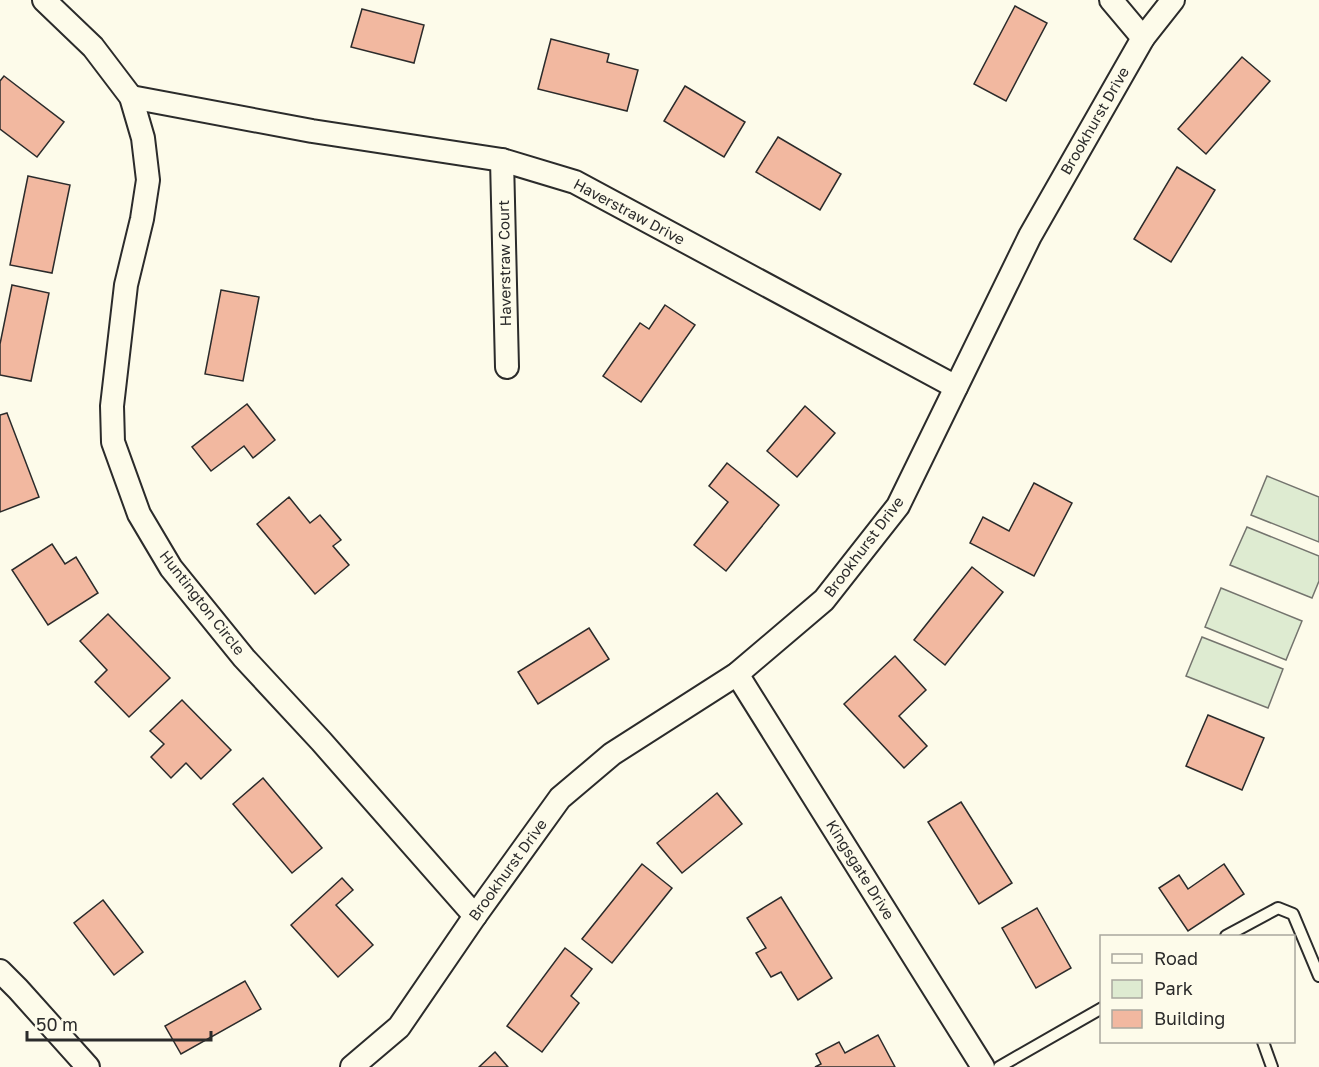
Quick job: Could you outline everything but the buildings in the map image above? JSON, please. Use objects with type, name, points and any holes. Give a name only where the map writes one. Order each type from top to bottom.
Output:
[{"type":"street","name":"Huntington Circle","points":[[44,0],[93,47],[131,97],[143,138],[148,180],[142,219],[126,285],[112,406],[113,442],[140,514],[171,568],[244,658],[321,741],[475,916]]},
{"type":"street","points":[[1111,0],[1143,38]]},
{"type":"street","name":"Brookhurst Drive","points":[[352,1067],[399,1027],[475,916],[561,798],[612,754],[737,674],[824,600],[898,506],[1030,236],[1143,38],[1173,0]]},
{"type":"street","name":"Haverstraw Drive","points":[[131,97],[312,131],[502,160],[575,182],[956,387]]},
{"type":"street","name":"Haverstraw Court","points":[[502,160],[507,366]]},
{"type":"street","name":"Kingsgate Drive","points":[[737,674],[983,1067]]},
{"type":"street","points":[[0,971],[88,1067]]},
{"type":"lane","points":[[1228,935],[1278,908],[1293,914],[1319,976]]},
{"type":"lane","points":[[999,1067],[1100,1009]]},
{"type":"lane","points":[[1264,1043],[1272,1067]]},
{"type":"green space","points":[[1267,476],[1319,497],[1319,542],[1251,515]]},
{"type":"green space","points":[[1247,527],[1319,556],[1319,581],[1312,598],[1230,565]]},
{"type":"green space","points":[[1221,588],[1302,621],[1286,660],[1205,627]]},
{"type":"green space","points":[[1202,637],[1283,669],[1268,708],[1186,676]]}]
